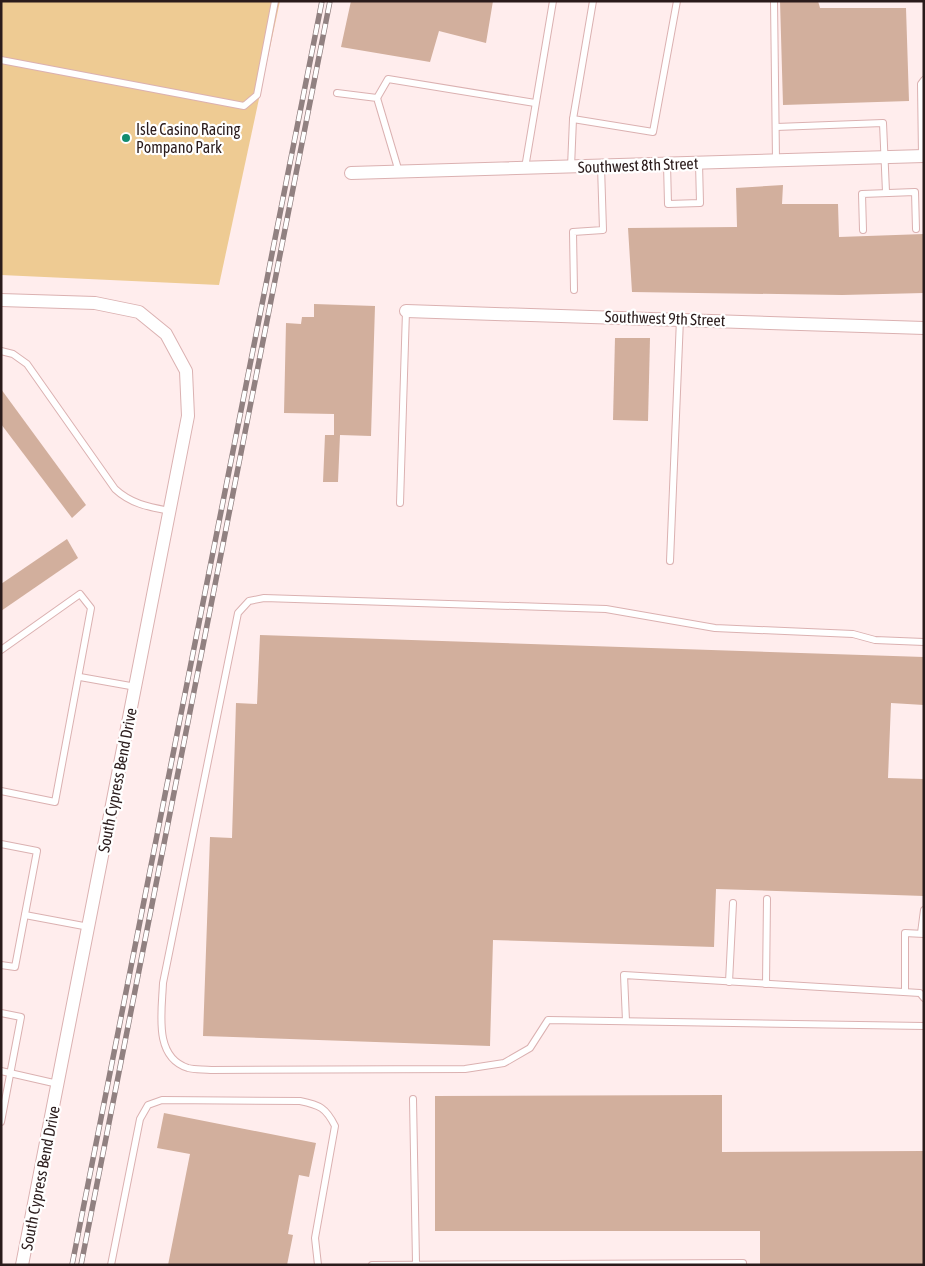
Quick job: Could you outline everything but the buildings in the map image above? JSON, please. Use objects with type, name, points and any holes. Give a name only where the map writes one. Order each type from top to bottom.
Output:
[{"type":"street","name":"Southwest 8th Street","points":[[351,173],[923,156]]},
{"type":"street","name":"South Cypress Bend Drive","points":[[1,300],[95,303],[139,312],[166,334],[186,371],[188,416],[22,1265]]},
{"type":"street","name":"Southwest 9th Street","points":[[406,311],[680,318],[924,328]]},
{"type":"lane","points":[[1,60],[244,106],[257,96],[276,1]]},
{"type":"lane","points":[[525,168],[534,103],[553,1]]},
{"type":"lane","points":[[571,167],[573,119],[593,1]]},
{"type":"lane","points":[[573,119],[653,132],[677,1]]},
{"type":"lane","points":[[774,1],[776,160]]},
{"type":"lane","points":[[399,172],[377,98],[388,79],[534,103]]},
{"type":"lane","points":[[923,156],[921,84],[924,80]]},
{"type":"lane","points":[[337,93],[377,98]]},
{"type":"lane","points":[[776,127],[883,123],[886,192]]},
{"type":"lane","points":[[667,164],[668,204],[700,204],[699,163]]},
{"type":"lane","points":[[574,290],[573,232],[603,230],[601,166]]},
{"type":"lane","points":[[862,230],[862,194],[886,192],[915,192],[916,229]]},
{"type":"lane","points":[[400,503],[406,311]]},
{"type":"lane","points":[[670,560],[680,318]]},
{"type":"lane","points":[[1,351],[13,354],[27,364],[115,489],[125,499],[141,505],[170,511]]},
{"type":"lane","points":[[1,650],[80,594],[91,608],[80,677],[55,802],[1,791]]},
{"type":"lane","points":[[924,642],[875,640],[853,634],[715,628],[606,609],[264,598],[249,601],[238,613],[163,983],[161,1020],[163,1043],[173,1060],[188,1068],[211,1070],[466,1069],[504,1063],[517,1056],[530,1048],[548,1020],[924,1026]]},
{"type":"lane","points":[[80,677],[136,687]]},
{"type":"lane","points":[[1,844],[37,851],[15,967],[1,965]]},
{"type":"lane","points":[[766,984],[767,899]]},
{"type":"lane","points":[[729,982],[733,903]]},
{"type":"lane","points":[[905,992],[905,933],[922,934],[924,910]]},
{"type":"lane","points":[[25,915],[89,928]]},
{"type":"lane","points":[[626,1021],[624,975],[920,993],[924,998]]},
{"type":"lane","points":[[1,1013],[21,1016],[1,1122]]},
{"type":"lane","points":[[1,1071],[58,1084]]},
{"type":"lane","points":[[413,1099],[416,1263]]},
{"type":"lane","points":[[111,1265],[140,1118],[148,1105],[162,1100],[300,1101],[317,1104],[328,1113],[335,1126],[315,1238],[318,1265]]},
{"type":"lane","points":[[372,1265],[416,1263],[743,1263],[743,1265]]},
{"type":"shaded area","name":"Isle Casino Racing Pompano Park","points":[[1,1],[280,1],[219,285],[1,275]]},
{"type":"railway","points":[[72,1265],[322,1]]},
{"type":"railway","points":[[81,1265],[330,1]]},
{"type":"place","name":"Isle Casino Racing Pompano Park","points":[[126,138]]}]
